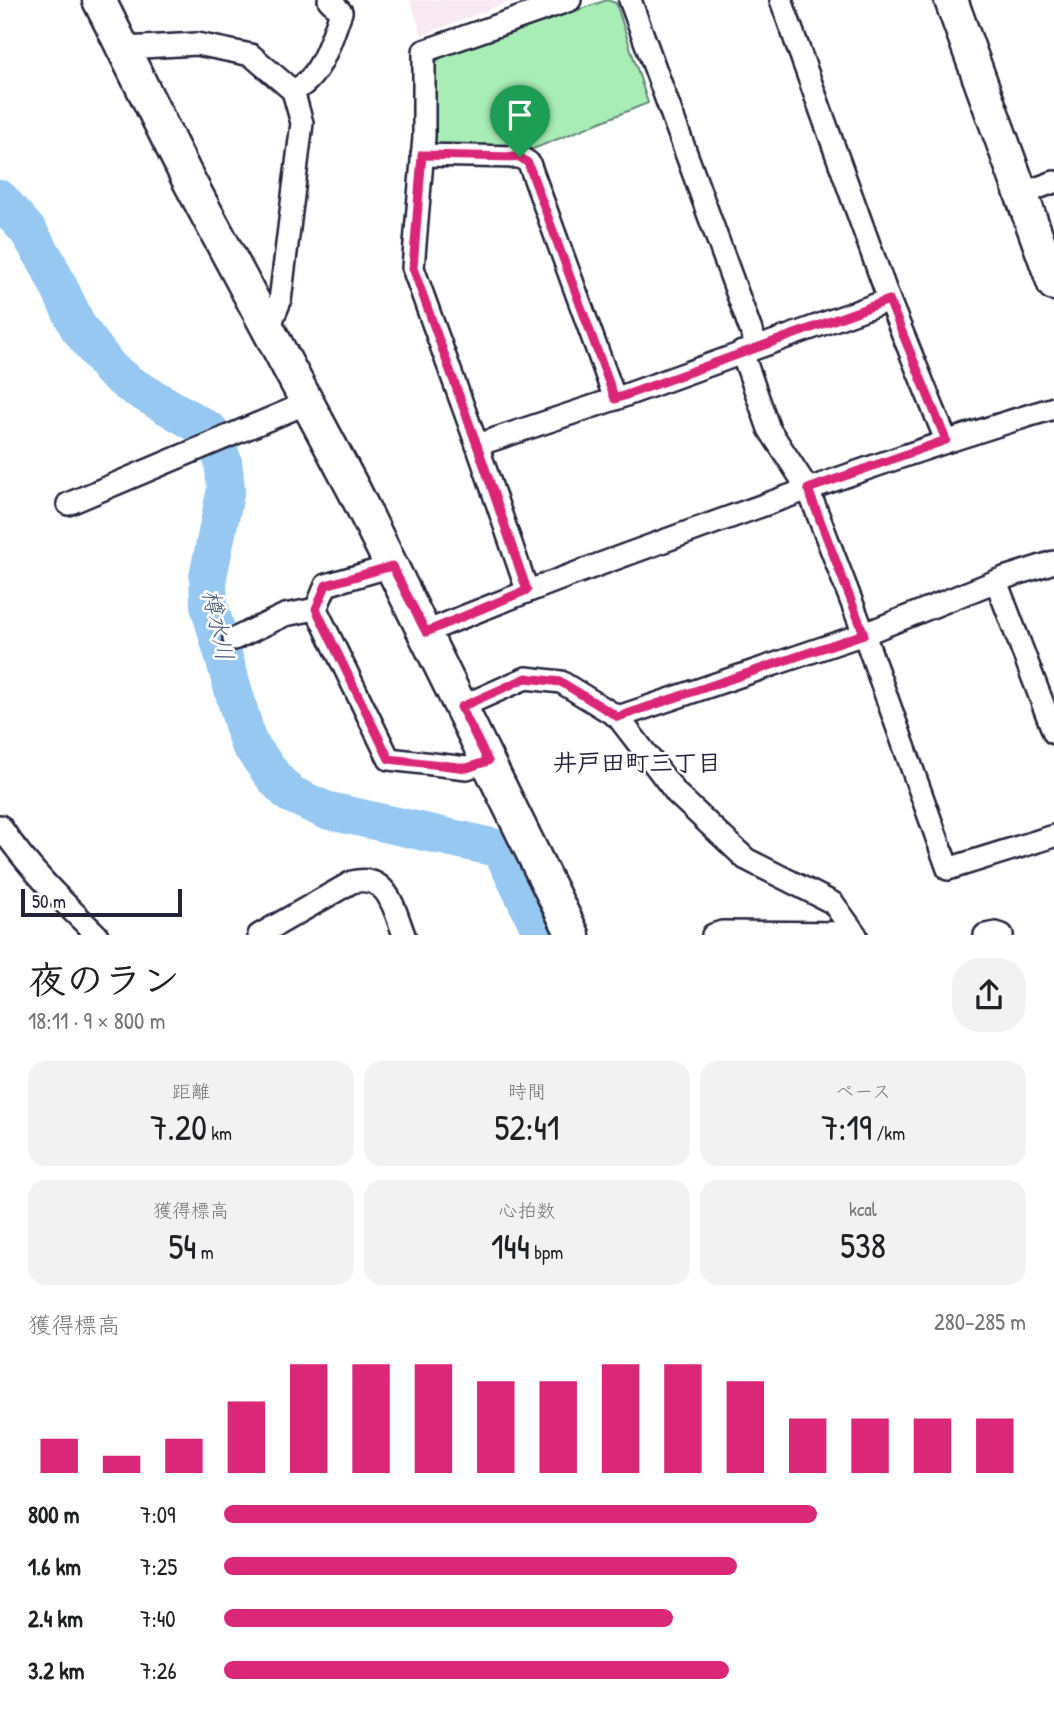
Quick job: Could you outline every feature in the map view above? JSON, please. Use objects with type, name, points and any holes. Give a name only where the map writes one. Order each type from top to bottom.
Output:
[{"type":"street","points":[[99,0],[187,177],[426,632],[573,935]]},
{"type":"street","points":[[293,91],[303,86],[312,75],[330,42],[341,12],[329,0]]},
{"type":"street","points":[[527,590],[413,268],[422,155],[424,51],[570,0]]},
{"type":"street","points":[[629,0],[749,349],[769,429],[808,489],[864,634],[948,869],[1054,836]]},
{"type":"street","points":[[781,0],[889,300],[946,440]]},
{"type":"street","points":[[951,0],[1054,284]]},
{"type":"street","points":[[124,48],[197,44],[250,55],[293,91],[302,123],[280,301],[268,330]]},
{"type":"street","points":[[422,155],[520,157],[528,163],[615,399]]},
{"type":"street","points":[[1021,194],[1054,182]]},
{"type":"street","points":[[477,445],[615,399],[889,300]]},
{"type":"street","points":[[68,504],[307,403]]},
{"type":"street","points":[[426,632],[527,590],[808,489],[946,440],[1054,408]]},
{"type":"street","points":[[618,717],[864,634],[996,581],[1054,562]]},
{"type":"street","points":[[392,566],[326,585],[316,609],[389,759],[467,768],[488,761]]},
{"type":"street","points":[[996,581],[1054,733]]},
{"type":"street","points":[[234,639],[285,615],[316,609]]},
{"type":"street","points":[[461,707],[526,678],[561,682],[618,717],[677,794],[746,859],[834,903],[855,934]]},
{"type":"street","points":[[0,826],[53,891],[97,935]]},
{"type":"street","points":[[260,935],[352,882],[364,879],[378,884],[387,892],[404,935]]},
{"type":"street","points":[[713,935],[722,932],[855,934]]},
{"type":"street","points":[[985,935],[1002,935]]},
{"type":"shaded area","points":[[410,0],[514,0],[422,35]]},
{"type":"green space","points":[[607,0],[616,3],[648,103],[533,149],[436,144],[432,140],[432,65],[441,57]]},
{"type":"waterway","name":"樽水川","points":[[0,199],[28,231],[47,262],[78,327],[110,369],[129,384],[210,431],[223,461],[226,489],[208,577],[209,605],[248,742],[276,780],[290,794],[325,810],[501,849],[539,927],[551,928],[566,935]]},
{"type":"district","name":"井戸田町三丁目","points":[[637,763]]},
{"type":"route","points":[[422,155],[520,157],[528,163],[615,399],[889,300],[946,440],[808,489],[864,634],[618,717],[561,682],[526,678],[461,707],[488,761],[467,768],[389,759],[316,609],[326,585],[392,566],[426,632],[527,590],[413,268],[422,155]]}]
